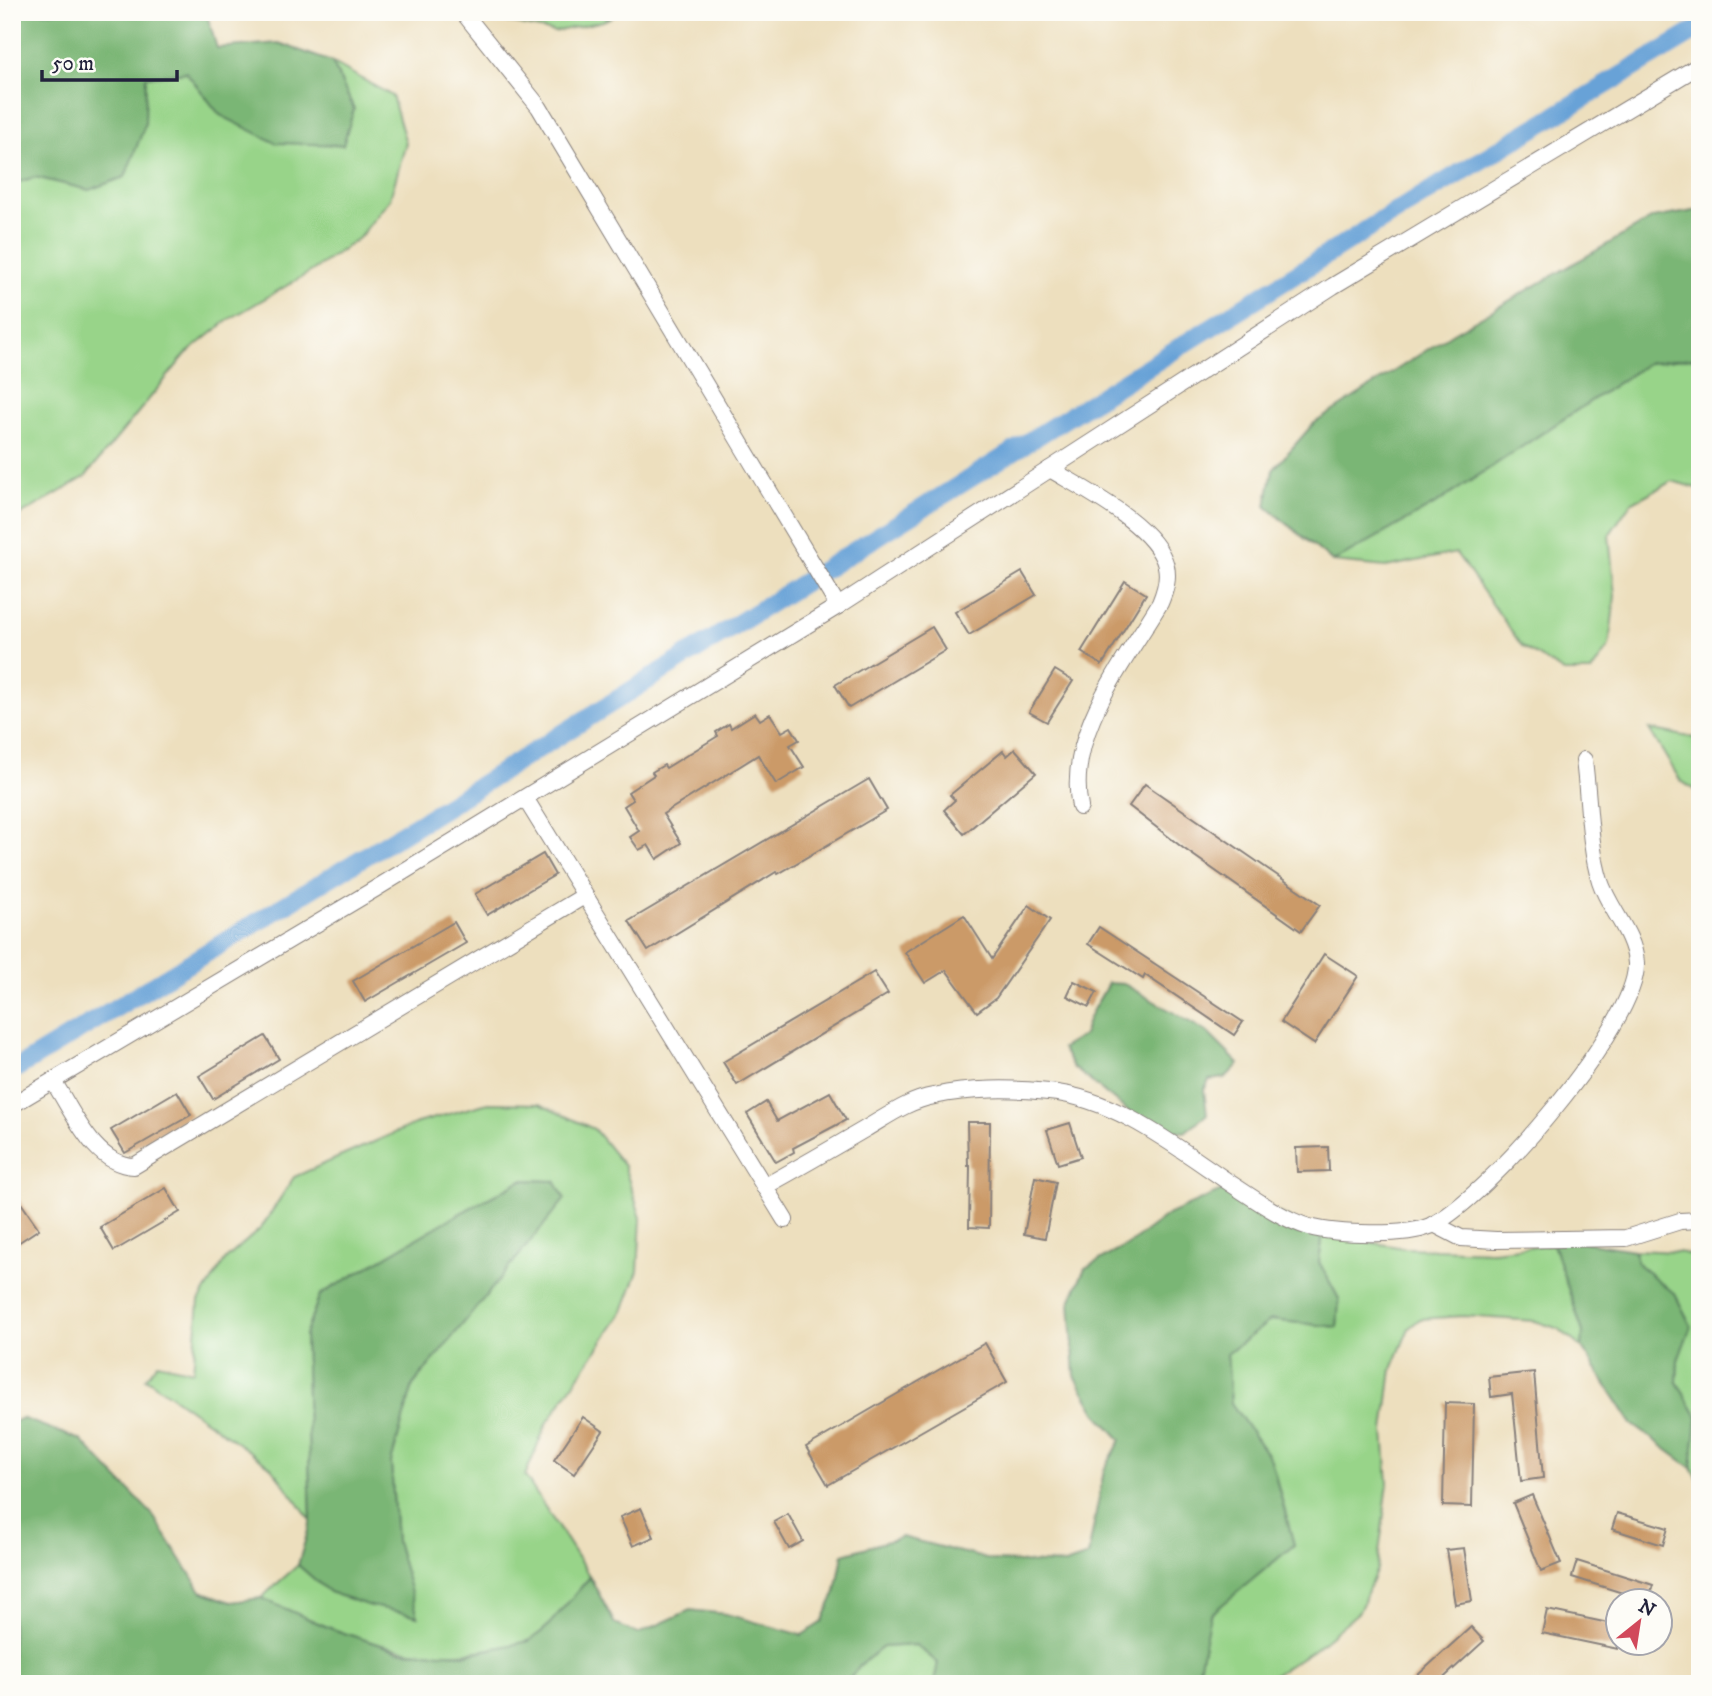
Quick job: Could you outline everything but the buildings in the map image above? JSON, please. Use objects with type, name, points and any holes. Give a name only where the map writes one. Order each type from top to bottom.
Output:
[{"type":"street","points":[[463,12],[540,107],[835,601]]},
{"type":"street","points":[[12,1105],[525,798],[1049,469],[1333,286],[1700,65]]},
{"type":"street","points":[[1049,469],[1098,498],[1142,532],[1160,551],[1166,567],[1166,587],[1160,603],[1102,700],[1086,736],[1077,775],[1080,807]]},
{"type":"street","points":[[764,1187],[899,1110],[931,1096],[1047,1091],[1089,1098],[1181,1150],[1269,1209],[1310,1227],[1353,1232],[1405,1231],[1434,1224],[1490,1182],[1528,1138],[1617,1021],[1633,986],[1636,962],[1625,930],[1609,907],[1599,878],[1584,760]]},
{"type":"street","points":[[525,798],[785,1220]]},
{"type":"street","points":[[53,1081],[103,1155],[120,1166],[134,1166],[584,896]]},
{"type":"street","points":[[1434,1224],[1461,1238],[1496,1240],[1626,1238],[1680,1221],[1700,1220]]},
{"type":"green space","points":[[12,12],[206,12],[217,48],[279,43],[332,62],[354,109],[343,145],[276,143],[220,115],[186,72],[146,77],[145,125],[125,177],[89,190],[35,177],[12,184]]},
{"type":"green space","points":[[494,12],[622,12],[603,21],[554,32],[498,20]]},
{"type":"green space","points":[[332,62],[392,96],[406,143],[390,199],[359,238],[312,271],[228,320],[186,354],[85,477],[12,520],[12,184],[35,177],[89,190],[144,125],[146,77],[186,72],[220,115],[354,109]]},
{"type":"green space","points":[[1700,210],[1700,357],[1648,363],[1437,503],[1333,562],[1266,506],[1273,470],[1313,424],[1453,333],[1653,218]]},
{"type":"green space","points":[[1700,357],[1700,489],[1672,481],[1631,503],[1609,535],[1615,596],[1609,646],[1591,672],[1564,672],[1522,646],[1456,553],[1386,567],[1333,562],[1437,503],[1648,363]]},
{"type":"green space","points":[[1649,729],[1700,739],[1700,794],[1680,780]]},
{"type":"green space","points":[[1108,983],[1124,984],[1207,1032],[1239,1064],[1225,1078],[1209,1080],[1204,1090],[1207,1114],[1185,1132],[1149,1128],[1073,1067],[1062,1048],[1084,1035],[1091,1014]]},
{"type":"green space","points":[[488,1103],[539,1104],[594,1129],[624,1166],[641,1218],[638,1271],[623,1311],[546,1425],[525,1476],[590,1577],[548,1626],[523,1643],[463,1653],[433,1653],[375,1643],[346,1634],[261,1598],[298,1565],[330,1592],[417,1616],[396,1541],[391,1462],[413,1385],[564,1199],[555,1181],[522,1180],[320,1295],[305,1335],[311,1520],[270,1466],[146,1378],[158,1363],[193,1371],[199,1301],[226,1259],[261,1228],[294,1177],[417,1123]]},
{"type":"green space","points":[[522,1180],[555,1181],[565,1199],[413,1385],[391,1462],[396,1541],[418,1616],[367,1605],[329,1592],[298,1565],[311,1520],[305,1335],[320,1295]]},
{"type":"green space","points":[[1226,1189],[1323,1234],[1319,1262],[1339,1299],[1337,1327],[1271,1320],[1227,1354],[1231,1403],[1271,1460],[1294,1545],[1210,1615],[1196,1684],[940,1684],[934,1682],[938,1663],[916,1645],[883,1647],[860,1665],[846,1684],[12,1684],[12,1423],[22,1418],[81,1440],[152,1514],[201,1591],[231,1602],[261,1598],[332,1629],[399,1651],[467,1654],[529,1641],[545,1629],[590,1577],[615,1624],[638,1634],[690,1610],[726,1614],[802,1635],[822,1622],[836,1592],[843,1554],[902,1537],[995,1561],[1065,1564],[1088,1556],[1104,1470],[1121,1440],[1098,1415],[1075,1376],[1070,1302],[1085,1268],[1128,1245],[1169,1214]]},
{"type":"green space","points":[[1323,1234],[1404,1248],[1493,1251],[1553,1244],[1583,1332],[1582,1348],[1559,1329],[1535,1321],[1463,1316],[1420,1319],[1409,1328],[1392,1369],[1384,1431],[1388,1483],[1377,1569],[1359,1612],[1313,1650],[1260,1684],[1196,1684],[1209,1615],[1294,1545],[1271,1460],[1231,1403],[1227,1354],[1271,1320],[1337,1327],[1339,1299],[1319,1262]]},
{"type":"green space","points":[[1578,1241],[1633,1250],[1639,1265],[1675,1294],[1691,1326],[1678,1360],[1677,1382],[1697,1417],[1692,1468],[1632,1424],[1582,1348],[1583,1332],[1553,1244]]},
{"type":"green space","points":[[1633,1250],[1678,1252],[1700,1257],[1700,1482],[1692,1468],[1697,1417],[1677,1382],[1678,1360],[1691,1325],[1675,1295],[1639,1265]]},
{"type":"green space","points":[[916,1645],[938,1663],[934,1682],[940,1684],[846,1684],[860,1665],[883,1647]]},
{"type":"waterway","points":[[12,1071],[428,818],[1387,217],[1700,28]]}]
